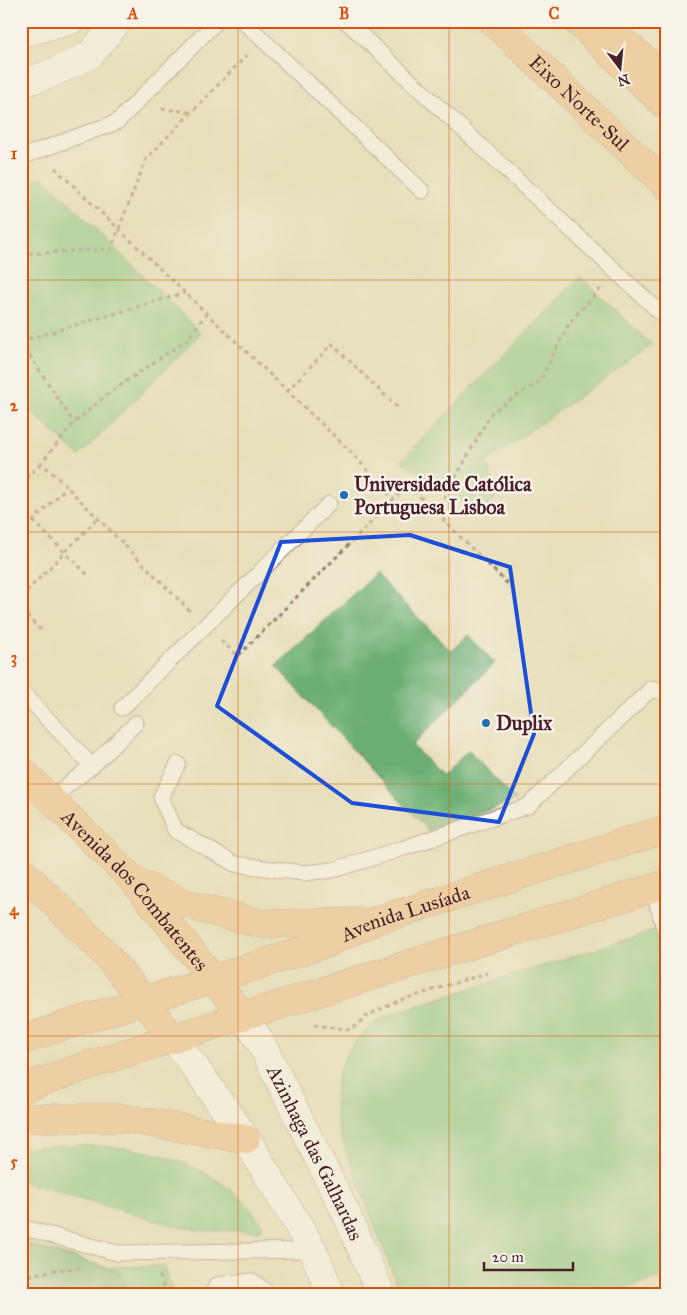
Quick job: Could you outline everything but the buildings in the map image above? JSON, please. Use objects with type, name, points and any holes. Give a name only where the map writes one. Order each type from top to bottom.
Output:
[{"type":"main road","name":"Eixo Norte-Sul","points":[[493,21],[666,185]]},
{"type":"main road","points":[[577,21],[666,106]]},
{"type":"main road","points":[[596,21],[666,76]]},
{"type":"main road","name":"Avenida dos Combatentes","points":[[21,770],[134,881],[243,1016]]},
{"type":"main road","name":"Avenida Lusíada","points":[[21,1040],[325,944],[372,922],[666,828]]},
{"type":"main road","points":[[21,870],[100,948],[144,1000],[173,1039]]},
{"type":"main road","points":[[134,881],[198,908],[262,924],[372,922]]},
{"type":"main road","points":[[21,1089],[92,1064],[659,886]]},
{"type":"main road","points":[[21,1118],[121,1118],[246,1139]]},
{"type":"street","points":[[21,32],[70,21]]},
{"type":"street","points":[[21,83],[48,75],[90,55],[118,21]]},
{"type":"street","name":"Azinhaga das Galhardas","points":[[243,1016],[260,1041],[346,1213],[382,1294]]},
{"type":"street","points":[[173,1039],[246,1139],[314,1250],[331,1294]]},
{"type":"lane","points":[[21,157],[117,122],[217,21]]},
{"type":"lane","points":[[243,21],[422,191]]},
{"type":"lane","points":[[346,21],[666,318]]},
{"type":"lane","points":[[122,708],[328,504]]},
{"type":"lane","points":[[178,764],[162,797],[175,830],[235,864],[304,874],[333,870],[528,806],[652,688],[666,694]]},
{"type":"lane","points":[[21,691],[92,766]]},
{"type":"lane","points":[[50,799],[92,766],[136,723]]},
{"type":"lane","points":[[659,886],[666,933]]},
{"type":"lane","points":[[21,1227],[117,1253],[314,1250]]},
{"type":"lane","points":[[212,1294],[217,1285],[253,1281],[269,1294]]},
{"type":"path","points":[[21,254],[111,249],[146,159],[262,40]]},
{"type":"path","points":[[38,152],[352,453],[394,500]]},
{"type":"path","points":[[436,513],[492,412],[540,381],[570,322],[615,271]]},
{"type":"path","points":[[74,423],[21,341],[185,293]]},
{"type":"path","points":[[21,484],[74,423],[109,393],[187,340],[206,314]]},
{"type":"path","points":[[287,391],[332,344],[398,408]]},
{"type":"path","points":[[41,463],[205,626]]},
{"type":"path","points":[[238,656],[408,485],[510,586]]},
{"type":"path","points":[[21,533],[67,487]]},
{"type":"path","points":[[21,597],[98,518]]},
{"type":"path","points":[[33,521],[89,576]]},
{"type":"path","points":[[21,610],[42,631]]},
{"type":"path","points":[[312,1025],[351,1030],[368,1015],[398,1002],[492,971]]},
{"type":"highlighted area","points":[[410,535],[510,567],[534,734],[499,822],[352,803],[217,706],[281,542]]},
{"type":"green space","points":[[43,177],[201,333],[79,456],[21,402],[21,183]]},
{"type":"green space","points":[[580,277],[652,345],[486,462],[499,495],[481,513],[401,461]]},
{"type":"green space","points":[[375,574],[451,651],[468,635],[495,663],[412,745],[442,776],[469,750],[516,800],[429,832],[276,666]]},
{"type":"green space","points":[[666,927],[666,1276],[606,1294],[403,1294],[397,1285],[338,1128],[335,1092],[343,1061],[351,1048],[361,1035],[390,1014]]},
{"type":"green space","points":[[75,1145],[119,1147],[142,1151],[191,1166],[221,1183],[234,1193],[246,1204],[263,1226],[259,1231],[200,1230],[175,1226],[21,1181],[21,1148]]},
{"type":"green space","points":[[21,1242],[107,1267],[163,1266],[173,1294],[21,1294]]},
{"type":"green space","points":[[21,1243],[120,1272],[128,1294],[21,1294]]},
{"type":"place","name":"Universidade Católica Portuguesa Lisboa","points":[[344,495]]},
{"type":"place","name":"Duplix","points":[[486,723]]}]
